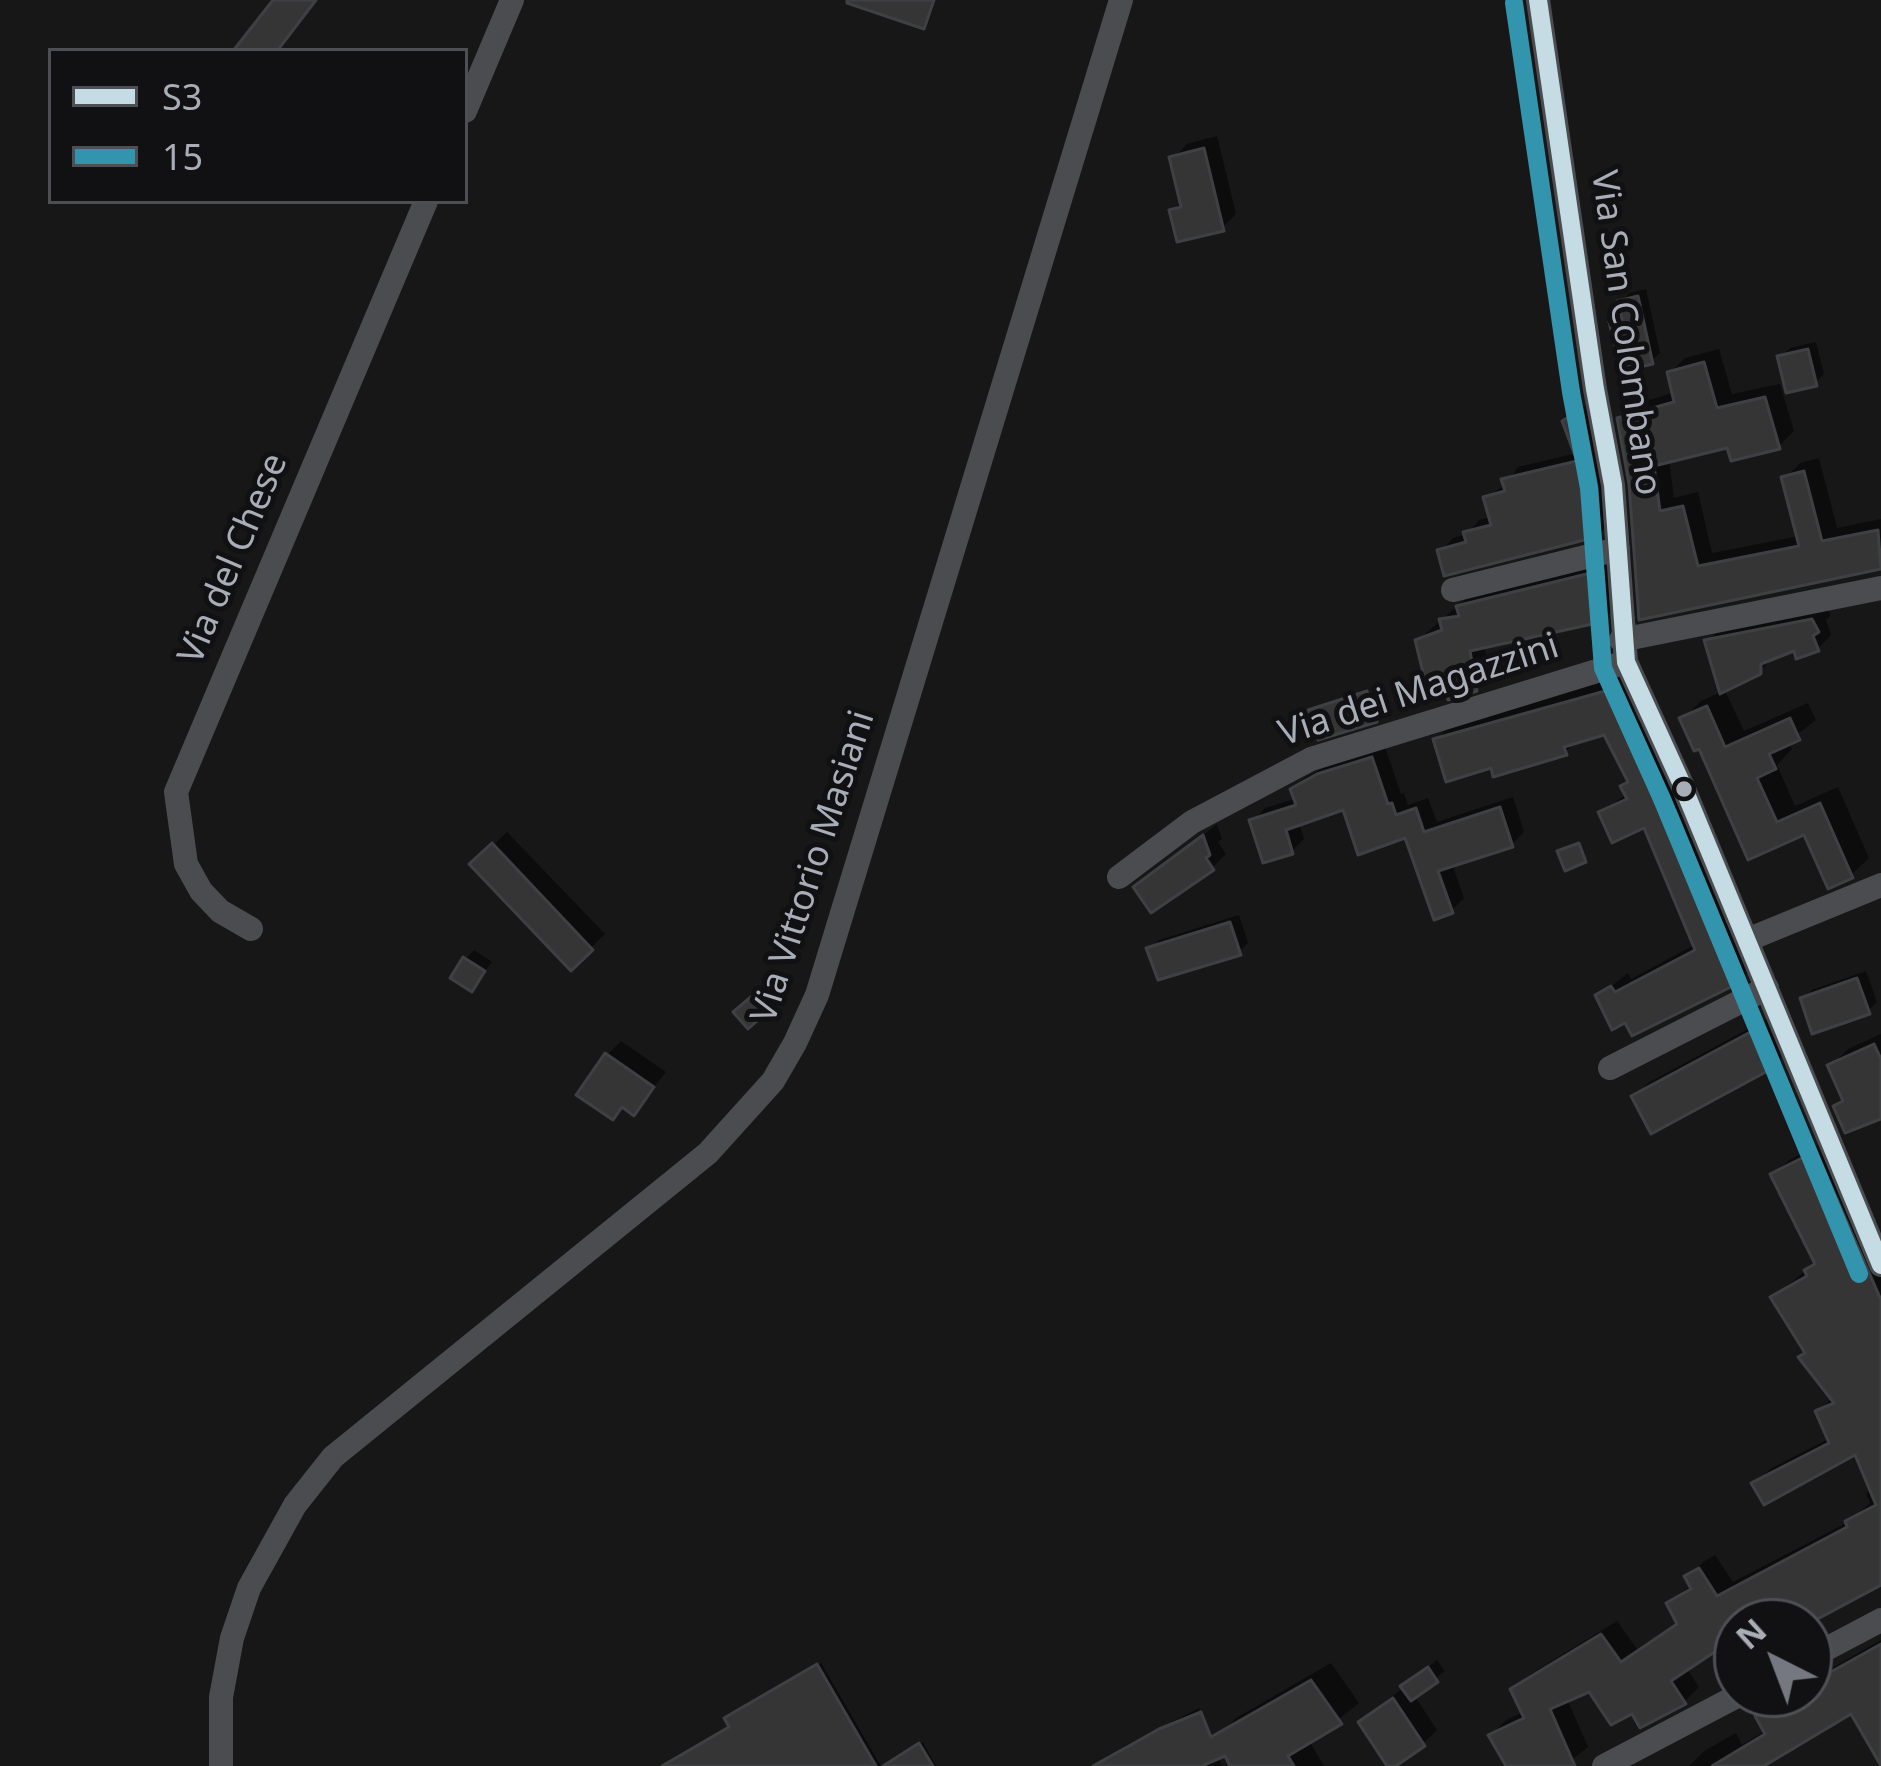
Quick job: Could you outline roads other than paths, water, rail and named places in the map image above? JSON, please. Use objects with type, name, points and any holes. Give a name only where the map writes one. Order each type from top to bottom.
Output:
[{"type":"street","points":[[468,104],[512,0]]},
{"type":"street","name":"Via Vittorio Masiani","points":[[221,1766],[221,1697],[232,1638],[249,1588],[273,1541],[333,1457],[708,1153],[773,1081],[795,1043],[818,995],[1121,0]]},
{"type":"street","name":"Via San Colombano","points":[[1538,0],[1613,485],[1624,651],[1881,1265]]},
{"type":"street","name":"Via del Chese","points":[[251,928],[220,911],[201,891],[186,864],[176,792],[425,204]]},
{"type":"street","points":[[1453,590],[1618,549]]},
{"type":"street","name":"Via dei Magazzini","points":[[1119,877],[1192,822],[1311,759],[1624,651],[1881,587]]},
{"type":"street","points":[[1748,940],[1881,885]]},
{"type":"street","points":[[1610,1068],[1767,988]]},
{"type":"street","points":[[1833,1645],[1881,1620]]},
{"type":"street","points":[[1604,1766],[1713,1709]]}]
